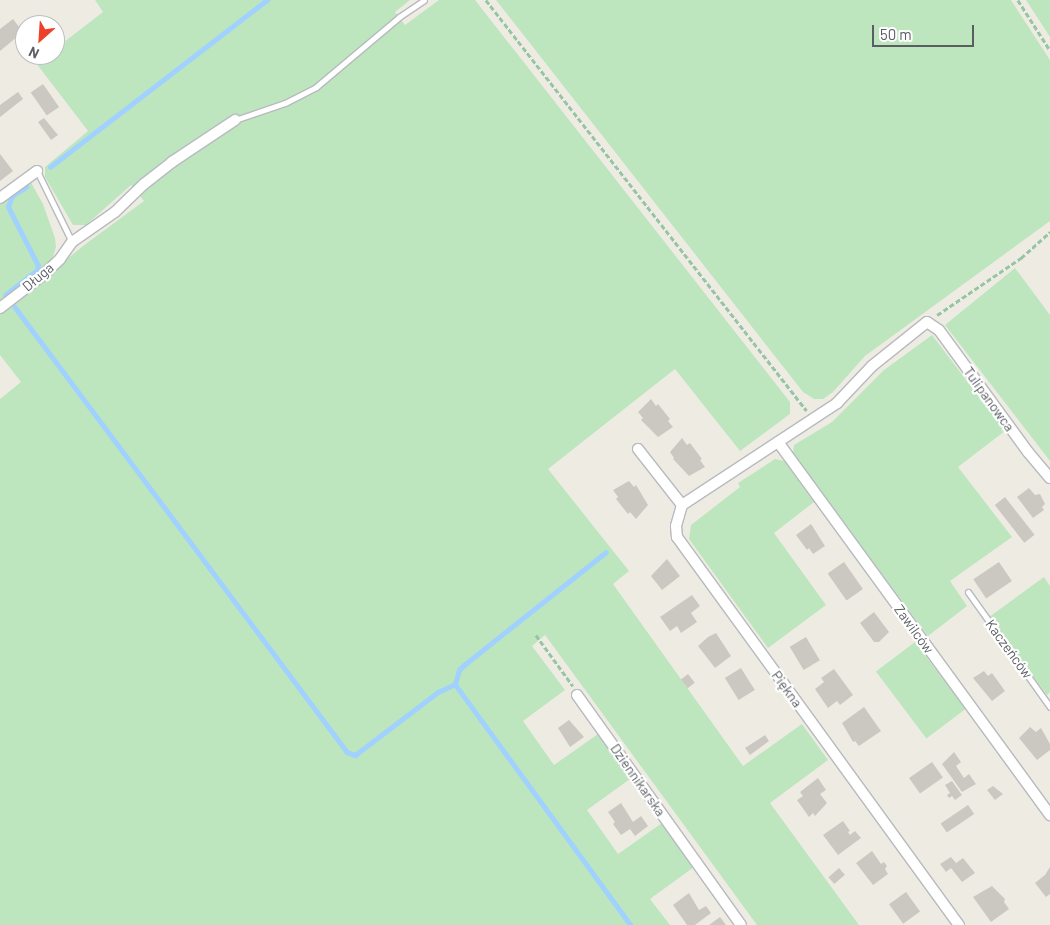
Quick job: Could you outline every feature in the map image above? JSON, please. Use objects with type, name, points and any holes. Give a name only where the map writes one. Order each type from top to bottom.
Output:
[{"type":"street","name":"Długa","points":[[0,308],[43,275],[60,259],[72,242],[114,212],[144,184],[172,162],[235,120]]},
{"type":"street","points":[[0,198],[37,171]]},
{"type":"street","points":[[638,449],[682,505],[837,403],[872,366],[927,322]]},
{"type":"street","name":"Tulipanowca","points":[[927,322],[939,330],[1028,452],[1050,478]]},
{"type":"street","name":"Zawilców","points":[[778,442],[1050,815]]},
{"type":"street","name":"Piękna","points":[[682,505],[676,526],[677,537],[959,925]]},
{"type":"street","name":"Dziennikarska","points":[[577,695],[741,925]]},
{"type":"lane","points":[[235,120],[285,103],[316,87],[399,17],[424,0]]},
{"type":"lane","points":[[37,171],[72,242]]},
{"type":"lane","name":"Kaczeńców","points":[[968,592],[1050,707]]},
{"type":"path","points":[[486,0],[813,418]]},
{"type":"path","points":[[1018,0],[1050,50]]},
{"type":"path","points":[[927,322],[1020,258],[1050,232]]},
{"type":"path","points":[[536,635],[570,681],[577,695]]},
{"type":"green space","points":[[95,0],[410,0],[395,12],[405,25],[439,0],[475,0],[790,402],[790,414],[740,451],[675,369],[548,469],[629,571],[613,584],[743,766],[802,724],[828,760],[770,803],[859,925],[757,925],[545,635],[532,646],[565,690],[523,721],[554,765],[598,734],[630,779],[587,810],[618,854],[662,823],[694,867],[650,899],[670,925],[0,925],[0,399],[21,382],[0,355],[0,314],[83,246],[144,201],[131,185],[86,225],[73,225],[45,177],[45,167],[88,131],[38,65],[65,65],[65,41],[103,12]]},
{"type":"green space","points":[[496,0],[1011,0],[1050,60],[1050,221],[865,356],[833,392],[823,399],[814,399],[803,392]]},
{"type":"green space","points":[[1026,0],[1050,0],[1050,37]]},
{"type":"green space","points":[[29,179],[43,204],[55,238],[56,247],[52,260],[44,271],[0,304],[0,201]]},
{"type":"green space","points":[[1015,268],[1050,315],[1050,461],[945,325]]},
{"type":"green space","points":[[932,335],[1005,431],[958,467],[1012,537],[950,581],[967,606],[928,636],[793,454],[794,445],[832,422],[884,370]]},
{"type":"green space","points":[[775,459],[784,461],[814,502],[774,533],[826,605],[768,648],[689,539],[691,525],[740,487],[738,483]]},
{"type":"green space","points":[[1044,577],[1050,586],[1050,692],[1047,695],[989,617]]},
{"type":"green space","points":[[915,642],[966,709],[926,739],[876,671]]},
{"type":"building","points":[[13,19],[15,22],[15,39],[0,51],[0,29]]},
{"type":"building","points":[[43,84],[59,107],[47,116],[31,93]]},
{"type":"building","points":[[18,92],[23,99],[0,117],[0,105]]},
{"type":"building","points":[[44,118],[58,135],[51,140],[38,122]]},
{"type":"building","points":[[0,154],[13,171],[0,181]]},
{"type":"building","points":[[651,399],[656,406],[658,404],[670,419],[668,421],[673,427],[658,437],[641,420],[643,418],[638,412]]},
{"type":"building","points":[[682,438],[687,445],[690,443],[702,459],[700,460],[705,467],[689,476],[673,459],[670,452]]},
{"type":"building","points":[[629,481],[634,487],[636,485],[648,505],[636,519],[630,512],[628,514],[616,499],[618,497],[613,490]]},
{"type":"building","points":[[1029,488],[1035,495],[1040,494],[1045,504],[1042,507],[1044,510],[1033,518],[1017,497]]},
{"type":"building","points":[[1005,497],[1035,535],[1024,543],[995,505]]},
{"type":"building","points":[[811,524],[825,546],[813,554],[809,548],[807,550],[796,535]]},
{"type":"building","points":[[667,559],[680,576],[662,590],[651,576]]},
{"type":"building","points":[[844,562],[863,589],[847,601],[828,573]]},
{"type":"building","points":[[999,562],[1012,581],[986,598],[973,579]]},
{"type":"building","points":[[692,595],[700,606],[691,613],[697,622],[681,633],[677,626],[670,631],[660,617]]},
{"type":"building","points":[[874,612],[889,632],[879,642],[874,642],[860,623]]},
{"type":"building","points":[[716,633],[731,656],[715,668],[698,646]]},
{"type":"building","points":[[806,637],[820,660],[804,670],[790,647]]},
{"type":"building","points":[[741,668],[755,690],[739,700],[725,678]]},
{"type":"building","points":[[834,669],[853,695],[840,705],[837,701],[828,708],[815,689],[824,682],[821,678]]},
{"type":"building","points":[[984,671],[988,676],[992,673],[1005,691],[992,701],[973,678]]},
{"type":"building","points":[[688,674],[695,683],[688,688],[681,680]]},
{"type":"building","points":[[864,707],[881,731],[859,746],[855,741],[853,742],[842,723]]},
{"type":"building","points":[[569,720],[584,737],[570,747],[558,728]]},
{"type":"building","points":[[1030,727],[1036,732],[1041,728],[1050,744],[1050,750],[1037,760],[1019,738]]},
{"type":"building","points":[[765,735],[769,741],[750,755],[745,748]]},
{"type":"building","points":[[954,752],[961,762],[956,766],[964,778],[969,774],[976,784],[962,792],[942,764]]},
{"type":"building","points":[[932,762],[943,778],[920,794],[909,778]]},
{"type":"building","points":[[818,778],[826,790],[820,794],[827,803],[815,816],[813,813],[809,817],[797,800],[803,796],[800,792]]},
{"type":"building","points":[[952,781],[962,795],[955,800],[952,796],[949,798],[947,795],[950,793],[945,785]]},
{"type":"building","points":[[993,786],[1003,794],[995,800],[987,790]]},
{"type":"building","points":[[621,803],[633,822],[641,816],[648,826],[635,836],[630,829],[621,835],[613,824],[615,822],[608,812]]},
{"type":"building","points":[[968,805],[974,814],[947,833],[941,823]]},
{"type":"building","points":[[843,821],[850,831],[848,832],[850,835],[855,831],[861,838],[838,855],[823,835]]},
{"type":"building","points":[[872,851],[881,864],[884,862],[887,866],[885,869],[888,874],[873,885],[856,863]]},
{"type":"building","points":[[951,857],[956,863],[963,858],[975,873],[962,882],[951,868],[946,872],[940,864]]},
{"type":"building","points":[[1050,867],[1050,894],[1046,897],[1035,883],[1045,875]]},
{"type":"building","points":[[839,868],[845,875],[834,884],[828,877]]},
{"type":"building","points":[[992,886],[1005,899],[1004,902],[1009,909],[991,922],[973,897]]},
{"type":"building","points":[[906,892],[920,911],[903,924],[889,904]]},
{"type":"building","points":[[689,893],[699,910],[706,906],[711,913],[695,925],[687,925],[673,905]]},
{"type":"building","points":[[720,917],[726,925],[709,925]]},
{"type":"waterway","points":[[50,167],[267,0]]},
{"type":"waterway","points":[[5,295],[37,270],[38,266],[8,207],[12,196],[26,187]]},
{"type":"waterway","points":[[15,307],[347,752],[355,755],[438,692],[455,684]]},
{"type":"waterway","points":[[455,684],[459,670],[464,665],[606,552]]},
{"type":"waterway","points":[[455,684],[631,925]]}]
